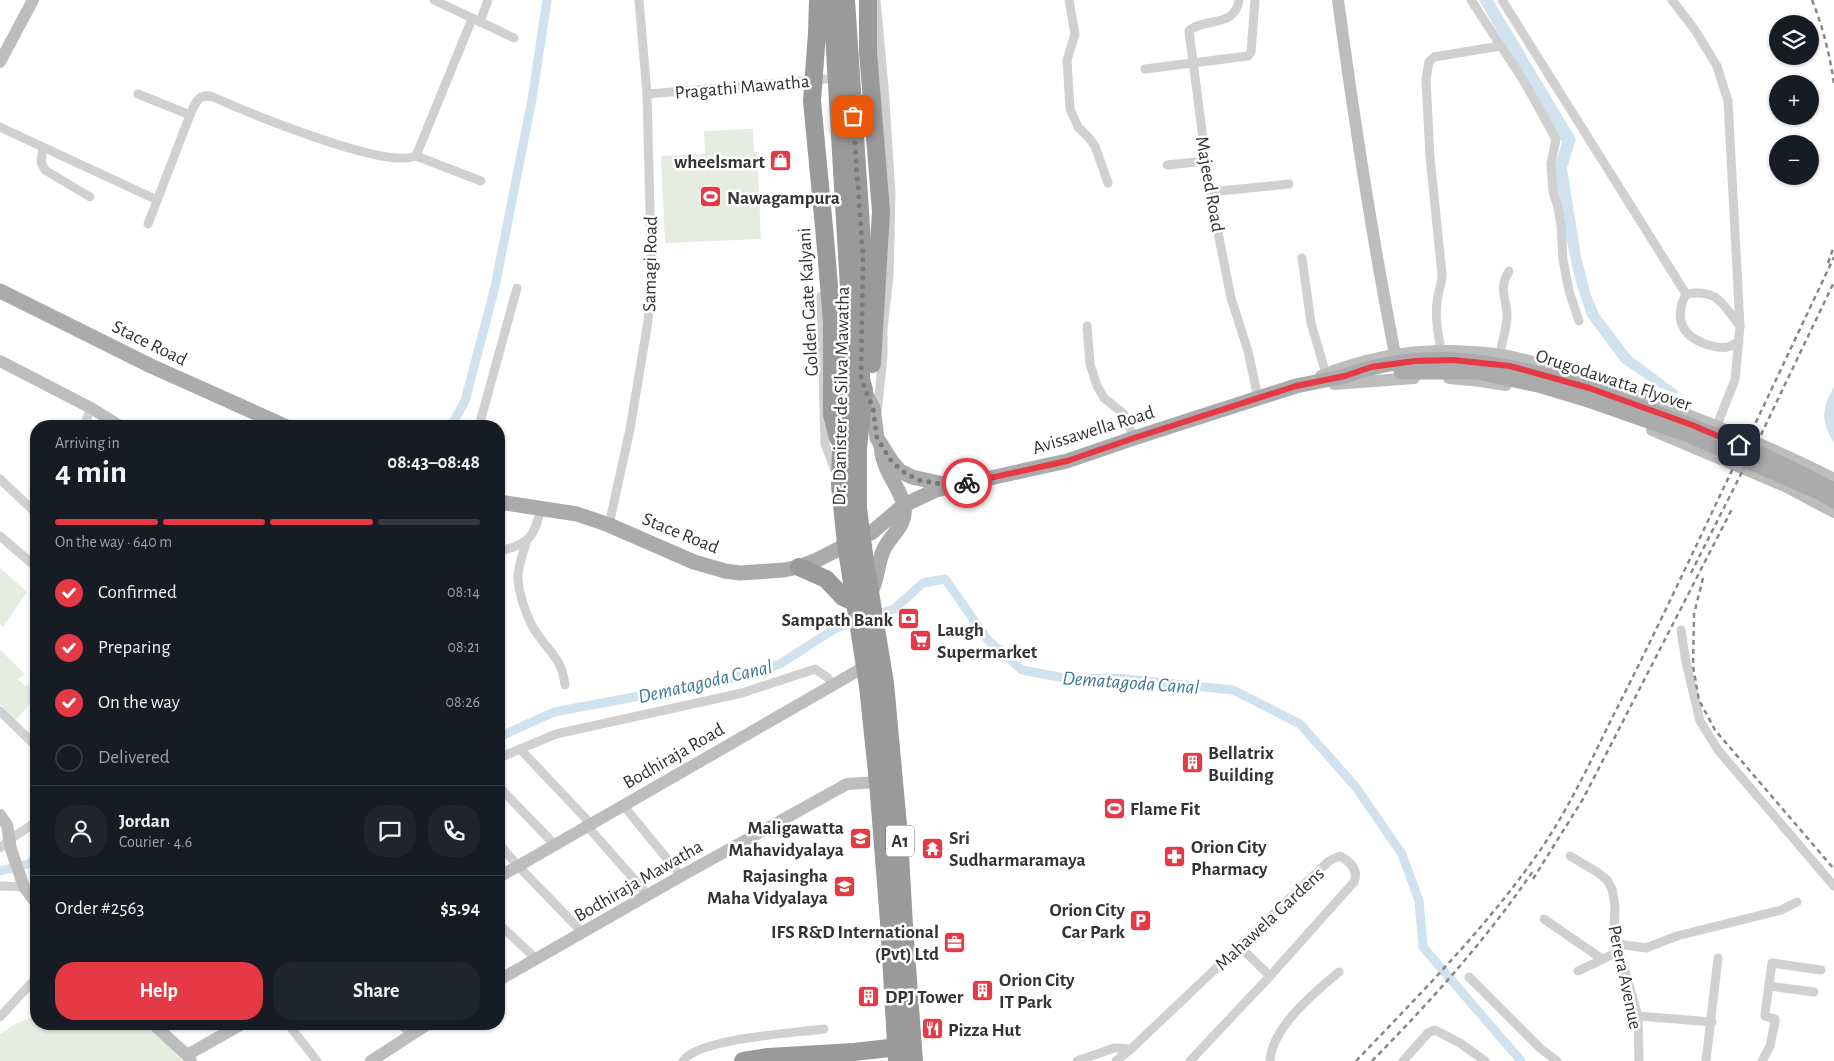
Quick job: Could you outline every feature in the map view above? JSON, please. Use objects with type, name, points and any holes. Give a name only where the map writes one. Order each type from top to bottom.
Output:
[{"type":"highway","name":"Golden Gate Kalyani","points":[[818,0],[812,102],[833,331],[832,414],[841,450]]},
{"type":"highway","name":"Dr. Danister de Silva Mawatha","points":[[832,0],[850,305],[847,400],[841,450],[840,485],[854,541],[870,638],[885,683],[899,836],[905,1054]]},
{"type":"highway","name":"Dr. Danister de Silva Mawatha","points":[[846,0],[863,257],[861,379],[864,390],[857,465],[854,541]]},
{"type":"highway","points":[[864,390],[870,379],[880,254],[880,189],[868,52],[868,0]]},
{"type":"highway","points":[[799,567],[826,579],[843,598],[864,602]]},
{"type":"highway","name":"Dr. Danister de Silva Mawatha","points":[[870,638],[866,666],[878,782],[889,928],[905,1054]]},
{"type":"highway","points":[[743,1061],[768,1056],[854,1052],[905,1054]]},
{"type":"main road","name":"Stace Road","points":[[0,291],[151,366],[272,420]]},
{"type":"main road","name":"Orugodawatta Flyover","points":[[1345,376],[1371,367],[1415,361],[1453,360],[1510,366],[1589,388],[1692,425],[1770,458],[1834,490]]},
{"type":"main road","name":"Orugodawatta Flyover","points":[[1345,376],[1411,371],[1478,372],[1542,386],[1585,399],[1688,436],[1820,493],[1834,501]]},
{"type":"main road","name":"Avissawella Road","points":[[854,541],[871,532],[904,505],[925,494],[951,486],[1067,461],[1296,386],[1345,376]]},
{"type":"main road","points":[[864,390],[872,402],[877,438],[892,462],[906,474],[927,482],[951,486]]},
{"type":"main road","points":[[864,602],[877,579],[879,561],[883,551],[903,522],[904,505],[883,461],[881,446]]},
{"type":"main road","name":"Stace Road","points":[[505,503],[577,514],[609,525],[694,562],[725,571],[740,573],[799,567],[818,560],[854,541]]},
{"type":"street","points":[[0,62],[33,0]]},
{"type":"street","points":[[434,0],[514,38]]},
{"type":"street","points":[[416,156],[476,21],[488,0]]},
{"type":"street","name":"Samagi Road","points":[[609,525],[630,429],[651,298],[652,263],[646,94],[639,0]]},
{"type":"street","points":[[876,0],[884,77],[892,193],[889,276],[882,330],[883,356],[876,427]]},
{"type":"street","points":[[1069,0],[1074,34],[1067,60],[1070,109],[1078,128],[1095,146],[1108,183]]},
{"type":"street","name":"Majeed Road","points":[[1239,0],[1238,6],[1231,15],[1220,21],[1196,26],[1189,31],[1210,192],[1231,298],[1248,351],[1258,398]]},
{"type":"street","points":[[1145,70],[1193,62],[1241,58],[1251,52],[1255,0]]},
{"type":"street","points":[[1338,0],[1382,287],[1395,354]]},
{"type":"street","points":[[1471,0],[1525,83],[1556,139],[1551,164],[1552,184],[1560,224],[1563,260],[1569,291],[1579,321]]},
{"type":"street","points":[[1502,0],[1686,294]]},
{"type":"street","points":[[1672,0],[1695,30],[1717,66],[1728,101],[1740,326],[1739,342],[1735,380],[1706,452]]},
{"type":"street","points":[[1441,350],[1436,323],[1437,300],[1442,284],[1442,274],[1430,157],[1426,79],[1429,62],[1434,57],[1500,46]]},
{"type":"street","name":"Pragathi Mawatha","points":[[646,94],[838,78]]},
{"type":"street","points":[[805,81],[821,292],[825,444],[840,485]]},
{"type":"street","points":[[138,94],[190,115]]},
{"type":"street","points":[[148,224],[190,115],[197,99],[204,95],[209,95],[296,131],[348,148],[393,158],[416,156],[481,181]]},
{"type":"street","points":[[0,127],[157,200]]},
{"type":"street","points":[[43,148],[41,162],[45,170],[90,197]]},
{"type":"street","points":[[1167,165],[1206,161]]},
{"type":"street","points":[[1210,192],[1289,184]]},
{"type":"street","points":[[1302,258],[1311,323],[1326,374]]},
{"type":"street","points":[[1500,354],[1507,314],[1504,304],[1504,279],[1509,271]]},
{"type":"street","points":[[481,420],[517,288]]},
{"type":"street","points":[[1686,294],[1697,292],[1719,300],[1728,308],[1740,326]]},
{"type":"street","points":[[1686,294],[1680,309],[1681,323],[1688,335],[1715,347],[1727,348],[1739,342]]},
{"type":"street","points":[[1087,326],[1090,364],[1098,386],[1104,398],[1124,414],[1134,438]]},
{"type":"street","points":[[1296,386],[1354,364],[1395,354],[1441,350],[1500,354],[1531,361],[1585,378],[1716,427],[1798,460],[1834,479]]},
{"type":"street","points":[[0,361],[110,420]]},
{"type":"street","points":[[1296,386],[1413,378],[1482,381],[1519,387],[1556,397],[1653,430],[1785,486],[1834,512]]},
{"type":"street","points":[[86,420],[91,408]]},
{"type":"street","points":[[1785,486],[1798,460]]},
{"type":"street","points":[[0,480],[30,508]]},
{"type":"street","points":[[541,509],[533,533],[526,543],[518,576],[526,613],[536,633],[559,662],[563,670],[565,685]]},
{"type":"street","points":[[0,536],[30,562]]},
{"type":"street","points":[[505,549],[526,543]]},
{"type":"street","points":[[1681,630],[1686,662],[1700,722],[1718,750],[1834,886]]},
{"type":"street","name":"Bodhiraja Road","points":[[505,874],[866,666]]},
{"type":"street","points":[[505,755],[556,734],[742,693],[815,669],[827,677],[833,685]]},
{"type":"street","points":[[0,711],[30,740]]},
{"type":"street","points":[[520,749],[589,825],[648,895]]},
{"type":"street","name":"Bodhiraja Mawatha","points":[[505,976],[847,784],[878,782]]},
{"type":"street","points":[[505,793],[555,844]]},
{"type":"street","points":[[623,805],[681,876]]},
{"type":"street","points":[[0,815],[6,825],[7,845],[22,883],[30,894]]},
{"type":"street","points":[[7,845],[30,827]]},
{"type":"street","points":[[505,851],[583,933]]},
{"type":"street","name":"Mahawela Gardens","points":[[1116,1061],[1131,1049],[1329,861],[1340,856],[1348,861],[1354,867],[1356,876],[1354,882],[1270,976],[1190,1061]]},
{"type":"street","name":"Perera Avenue","points":[[1570,856],[1597,872],[1612,888],[1615,906],[1614,932],[1638,1016],[1640,1061]]},
{"type":"street","points":[[0,886],[22,883]]},
{"type":"street","points":[[1578,971],[1619,948],[1646,948],[1677,936],[1781,910],[1797,902]]},
{"type":"street","points":[[1544,919],[1602,959]]},
{"type":"street","points":[[505,930],[535,958]]},
{"type":"street","points":[[1239,946],[1270,976]]},
{"type":"street","points":[[1706,1061],[1718,958]]},
{"type":"street","points":[[1762,1061],[1770,1046],[1775,1022],[1775,1019],[1765,1016],[1772,963],[1821,970]]},
{"type":"street","points":[[1270,1061],[1275,1041],[1301,1005],[1339,972]]},
{"type":"street","points":[[1469,977],[1540,1048],[1557,1061]]},
{"type":"street","points":[[0,1017],[30,984]]},
{"type":"street","points":[[1769,986],[1814,992]]},
{"type":"street","points":[[1638,1016],[1712,1022]]},
{"type":"street","points":[[683,1061],[692,1052],[736,1040],[824,1029]]},
{"type":"street","points":[[159,1030],[189,1058],[233,1030]]},
{"type":"street","points":[[293,1030],[317,1061]]},
{"type":"street","points":[[407,1030],[411,1034]]},
{"type":"street","points":[[371,1061],[418,1030]]},
{"type":"street","points":[[1403,1061],[1428,1033],[1435,1030],[1460,1043],[1485,1061]]},
{"type":"street","points":[[1077,1061],[1114,1048],[1131,1049]]},
{"type":"shaded area","name":"Nawagampura","points":[[753,129],[754,152],[757,152],[761,239],[665,243],[661,156],[705,154],[704,131]]},
{"type":"shaded area","points":[[0,568],[27,592],[3,627],[0,624]]},
{"type":"shaded area","points":[[0,650],[25,674],[18,679],[25,686],[28,684],[30,686],[30,704],[16,720],[0,704]]},
{"type":"shaded area","points":[[30,1018],[30,1030],[150,1030],[177,1052],[183,1061],[0,1061],[0,1034],[15,1024]]},
{"type":"water","points":[[1479,0],[1493,0],[1576,139],[1567,168],[1581,257],[1591,295],[1599,314],[1631,356],[1678,391],[1677,394],[1658,387],[1622,363],[1587,316],[1575,279],[1555,185],[1554,170],[1562,142]]},
{"type":"water","points":[[1834,387],[1834,443],[1827,428],[1824,415],[1827,402]]},
{"type":"waterway","points":[[454,420],[465,401],[495,287],[532,99],[547,0]]},
{"type":"waterway","name":"Dematagoda Canal","points":[[873,616],[894,609],[923,583],[945,579],[988,640],[1022,670],[1070,679],[1117,678],[1233,690],[1300,724],[1355,786],[1402,854],[1419,901],[1423,947],[1521,1061]]},
{"type":"waterway","name":"Dematagoda Canal","points":[[505,734],[554,712],[730,679],[780,664],[836,628],[861,620]]},
{"type":"waterway","points":[[0,871],[30,863]]},
{"type":"railway","points":[[1812,0],[1826,42],[1834,84]]},
{"type":"railway","points":[[1828,263],[1834,246]]},
{"type":"railway","points":[[1748,439],[1834,257]]},
{"type":"railway","points":[[1757,443],[1834,282]]},
{"type":"railway","points":[[1356,1061],[1471,938],[1514,886],[1545,843],[1566,809],[1594,756],[1735,464]]},
{"type":"railway","points":[[1691,573],[1744,468]]},
{"type":"railway","points":[[1533,879],[1583,799],[1732,509]]},
{"type":"railway","points":[[1703,578],[1694,614],[1693,666],[1699,700],[1715,730],[1834,869]]},
{"type":"railway","points":[[1372,1061],[1457,970],[1496,922],[1533,871]]},
{"type":"way so far","points":[[853,116],[863,257],[861,379],[864,390],[872,402],[877,438],[900,471],[919,480],[951,486],[967,483]]},
{"type":"place","name":"wheelsmart","points":[[781,161]]},
{"type":"place","name":"Nawagampura","points":[[711,197]]},
{"type":"place","name":"Sampath Bank","points":[[909,619]]},
{"type":"place","name":"Laugh Supermarket","points":[[921,640]]},
{"type":"place","name":"Bellatrix Building","points":[[1192,763]]},
{"type":"place","name":"Flame Fit","points":[[1114,808]]},
{"type":"place","name":"Maligawatta Mahavidyalaya","points":[[860,838]]},
{"type":"place","name":"Sri Sudharmaramaya","points":[[933,848]]},
{"type":"place","name":"Orion City Pharmacy","points":[[1175,857]]},
{"type":"place","name":"Rajasingha Maha Vidyalaya","points":[[844,886]]},
{"type":"place","name":"Orion City Car Park","points":[[1141,920]]},
{"type":"place","name":"IFS R&D International (Pvt) Ltd","points":[[955,942]]},
{"type":"place","name":"Orion City IT Park","points":[[983,990]]},
{"type":"place","name":"DPJ Tower","points":[[869,996]]},
{"type":"place","name":"Pizza Hut","points":[[932,1029]]},
{"type":"route","points":[[967,483],[1067,461],[1296,386],[1345,376],[1371,367],[1415,361],[1453,360],[1510,366],[1589,388],[1692,425],[1739,445]]}]
